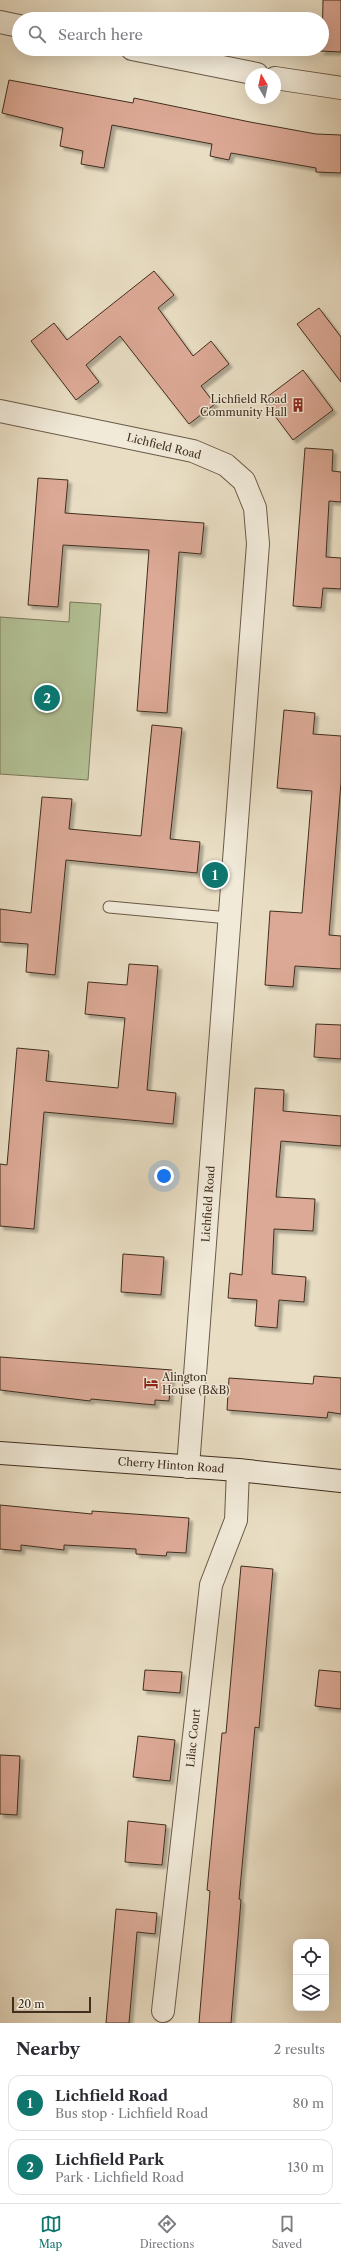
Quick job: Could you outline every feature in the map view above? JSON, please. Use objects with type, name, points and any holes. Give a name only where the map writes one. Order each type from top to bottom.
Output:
[{"type":"street","points":[[0,22],[12,25]]},
{"type":"street","points":[[167,56],[245,72]]},
{"type":"street","points":[[281,79],[341,88]]},
{"type":"street","name":"Lichfield Road","points":[[0,410],[193,451],[226,465],[244,481],[255,508],[258,544],[188,1467]]},
{"type":"street","name":"Cherry Hinton Road","points":[[0,1452],[238,1470],[341,1481]]},
{"type":"street","name":"Lilac Court","points":[[163,2011],[211,1584],[236,1520],[238,1470]]},
{"type":"lane","points":[[109,907],[229,918]]},
{"type":"green space","points":[[70,602],[101,604],[88,780],[0,774],[0,617],[69,622]]},
{"type":"building","points":[[323,0],[341,0],[341,52],[329,51],[329,12],[323,12]]},
{"type":"building","points":[[9,80],[133,103],[134,98],[316,134],[341,135],[341,173],[316,172],[316,168],[231,153],[229,160],[210,156],[212,144],[112,125],[104,168],[81,164],[83,151],[60,146],[63,128],[2,113]]},
{"type":"building","points":[[154,271],[174,295],[158,308],[193,356],[211,341],[229,364],[201,386],[215,404],[189,424],[120,336],[86,365],[99,382],[76,400],[31,341],[54,323],[67,340]]},
{"type":"building","points":[[319,308],[341,337],[341,382],[297,324]]},
{"type":"building","name":"Lichfield Road Community Hall","points":[[303,370],[333,410],[293,440],[263,400]]},
{"type":"building","points":[[305,448],[333,450],[332,471],[341,472],[341,502],[329,501],[326,557],[341,558],[341,589],[323,588],[321,608],[293,606]]},
{"type":"building","points":[[38,478],[68,480],[65,513],[204,523],[201,554],[179,552],[167,713],[137,711],[149,550],[63,545],[58,607],[28,605]]},
{"type":"building","points":[[284,710],[315,713],[313,734],[341,736],[341,782],[329,935],[341,936],[341,969],[295,966],[293,987],[265,985],[270,911],[302,913],[312,791],[277,788]]},
{"type":"building","points":[[152,725],[182,728],[170,839],[200,842],[197,873],[66,860],[55,975],[26,972],[28,944],[0,942],[0,909],[31,913],[42,797],[72,799],[69,829],[141,836]]},
{"type":"building","points":[[129,964],[158,966],[147,1090],[176,1093],[173,1124],[44,1112],[34,1229],[0,1226],[0,1164],[7,1165],[17,1048],[49,1051],[46,1081],[118,1088],[125,1018],[85,1014],[88,982],[127,985]]},
{"type":"building","points":[[316,1024],[341,1025],[341,1059],[314,1057]]},
{"type":"building","points":[[255,1088],[284,1090],[283,1111],[341,1116],[341,1146],[281,1141],[276,1197],[315,1199],[313,1231],[274,1229],[272,1274],[306,1277],[304,1302],[279,1300],[277,1328],[255,1326],[257,1300],[228,1298],[230,1273],[242,1275]]},
{"type":"building","points":[[123,1254],[164,1257],[161,1295],[121,1292]]},
{"type":"building","points":[[0,1357],[172,1370],[169,1401],[155,1400],[155,1405],[91,1399],[90,1401],[0,1390]]},
{"type":"building","points":[[314,1376],[341,1378],[341,1414],[328,1412],[327,1418],[227,1410],[229,1378],[313,1384]]},
{"type":"building","points":[[0,1505],[92,1514],[92,1511],[189,1518],[186,1553],[167,1552],[166,1556],[136,1554],[136,1549],[64,1545],[64,1550],[21,1545],[21,1551],[0,1549]]},
{"type":"building","points":[[241,1566],[273,1569],[259,1728],[255,1727],[239,1899],[241,1900],[231,2023],[199,2023],[210,1891],[207,1890],[222,1733],[226,1733]]},
{"type":"building","points":[[145,1670],[182,1672],[180,1693],[143,1690]]},
{"type":"building","points":[[319,1670],[341,1672],[341,1709],[315,1706]]},
{"type":"building","points":[[138,1736],[175,1740],[170,1781],[133,1777]]},
{"type":"building","points":[[0,1755],[20,1756],[17,1815],[0,1814]]},
{"type":"building","points":[[128,1821],[166,1825],[162,1865],[125,1862]]},
{"type":"building","points":[[116,1909],[157,1913],[155,1934],[137,1932],[129,2023],[106,2023]]},
{"type":"place","name":"Lichfield Road Community Hall","points":[[298,405]]},
{"type":"place","name":"Lichfield Park","points":[[47,698]]},
{"type":"place","name":"Lichfield Road","points":[[215,875]]},
{"type":"place","name":"Alington House (B&B)","points":[[151,1383]]}]
